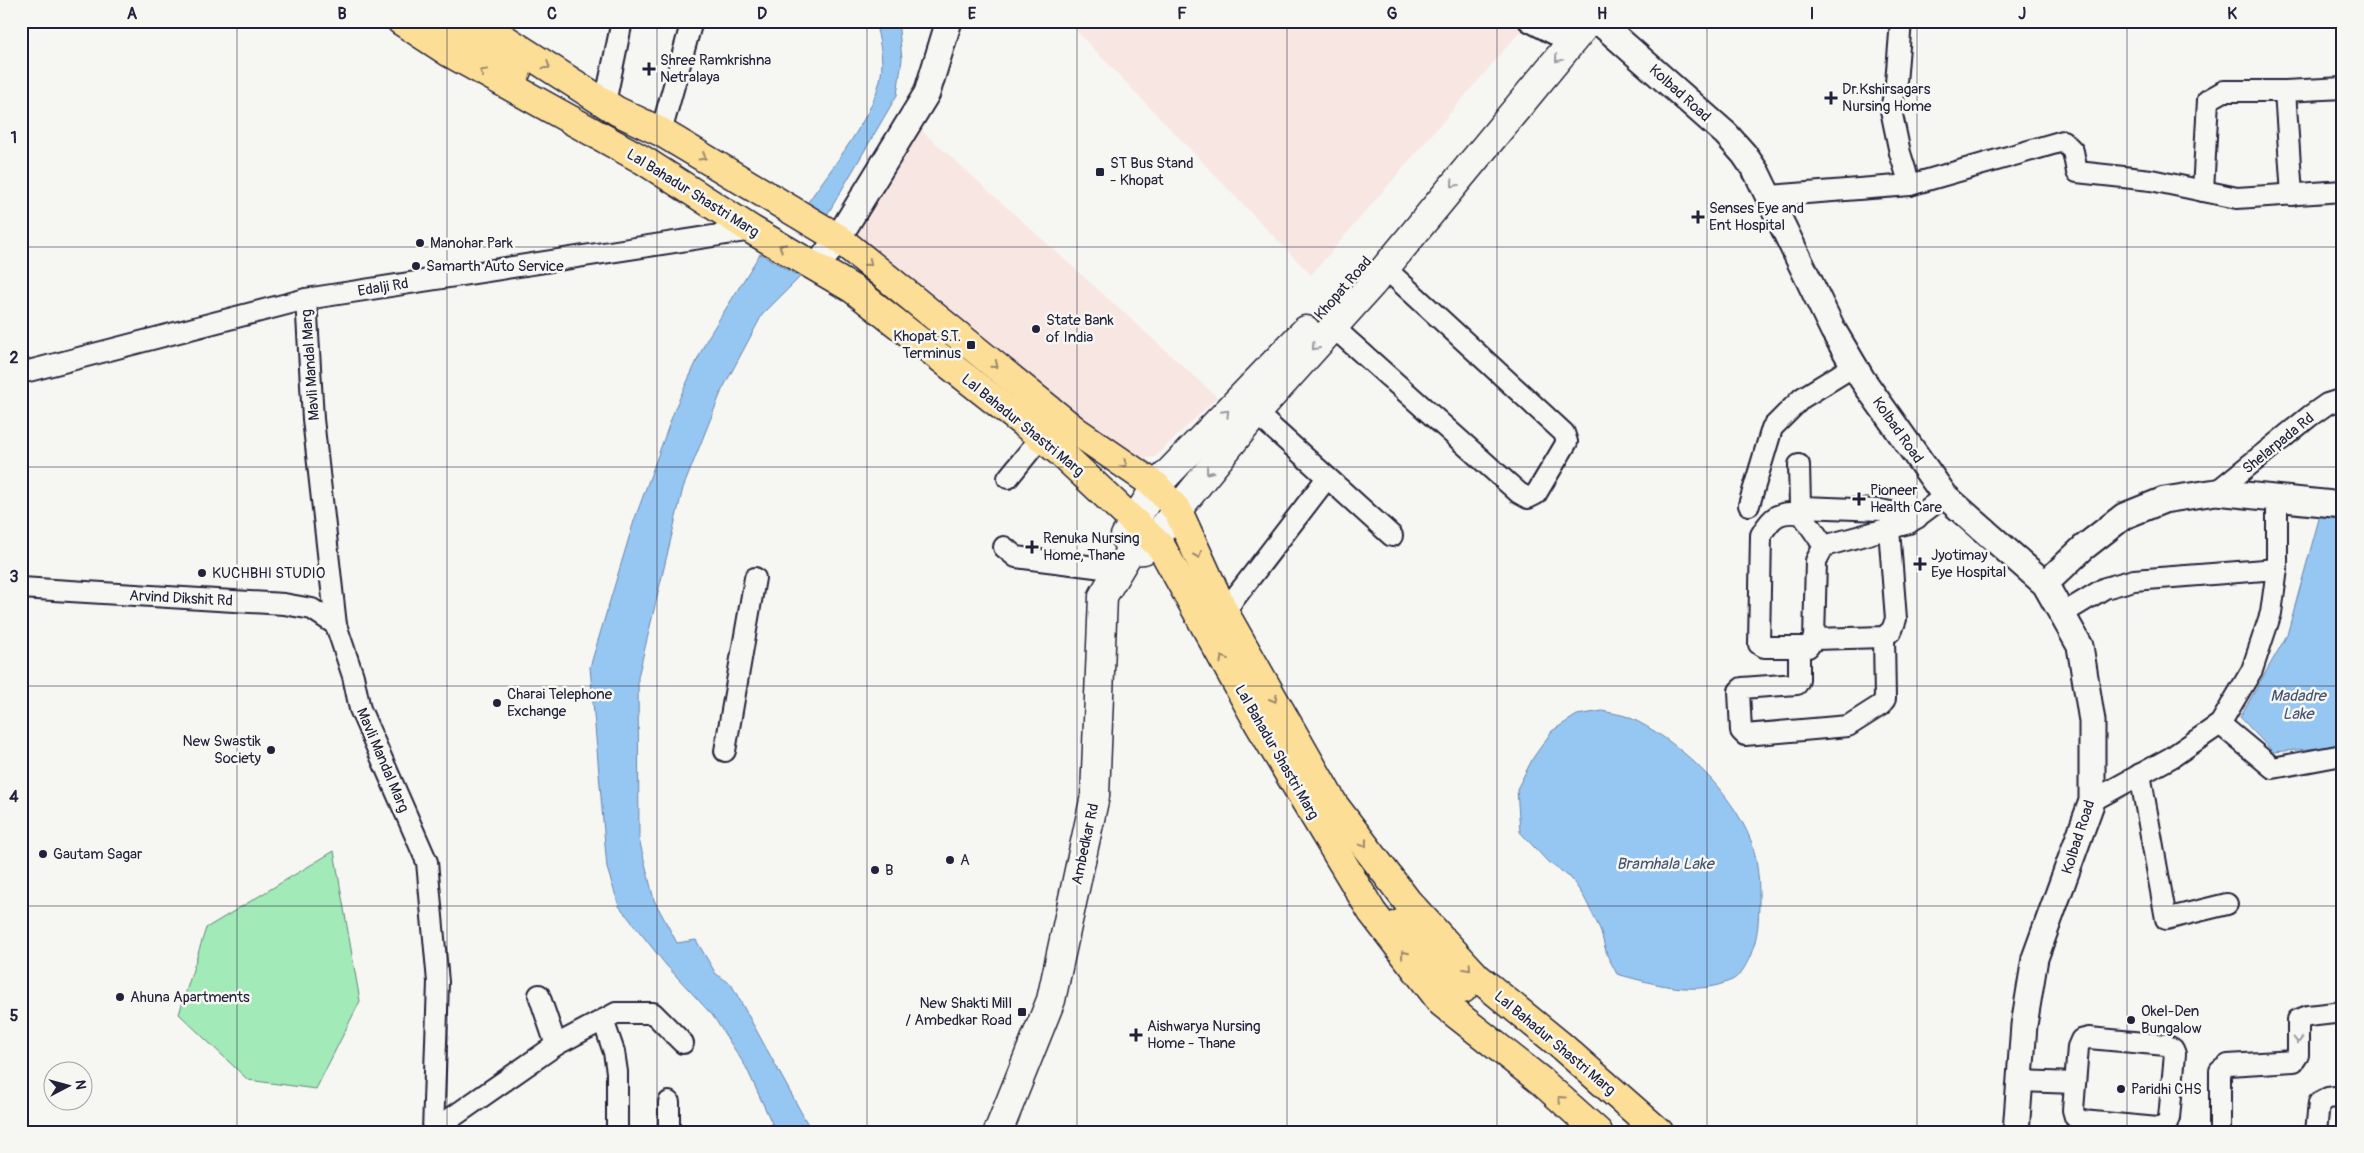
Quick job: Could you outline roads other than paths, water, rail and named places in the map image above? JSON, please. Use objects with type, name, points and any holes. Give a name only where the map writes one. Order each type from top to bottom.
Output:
[{"type":"main road","name":"Lal Bahadur Shastri Marg","points":[[401,21],[450,54],[643,160],[752,230],[853,289],[1060,452],[1134,522],[1134,553],[1162,548],[1259,724],[1372,912],[1442,1003],[1542,1081],[1598,1132]]},
{"type":"main road","points":[[432,21],[451,29],[568,104],[623,129],[661,132]]},
{"type":"main road","name":"Lal Bahadur Shastri Marg","points":[[477,21],[617,112],[661,132],[838,238],[1076,431],[1156,486],[1178,511],[1224,612],[1334,805],[1396,887],[1476,977],[1559,1044],[1659,1132]]},
{"type":"main road","name":"Khopat Road","points":[[1178,511],[1256,413],[1385,268],[1589,21]]},
{"type":"main road","name":"Khopat Road","points":[[1134,522],[1156,486],[1312,324],[1349,282],[1559,28]]},
{"type":"main road","points":[[623,129],[643,160]]},
{"type":"main road","name":"Ambedkar Rd","points":[[998,1132],[1051,1000],[1092,813],[1095,796],[1103,596],[1134,553],[1178,511]]},
{"type":"main road","points":[[1396,887],[1404,926]]},
{"type":"main road","points":[[1372,912],[1404,926],[1456,983],[1636,1132]]},
{"type":"street","points":[[605,104],[622,21]]},
{"type":"street","points":[[661,132],[692,21]]},
{"type":"street","points":[[816,268],[838,238],[927,93],[949,21]]},
{"type":"street","points":[[1529,21],[1559,28]]},
{"type":"street","name":"Kolbad Road","points":[[1598,21],[1738,147],[1757,173],[1833,330],[1854,366],[1945,496],[2044,584],[2080,646],[2092,721],[2092,801],[2035,958],[2024,1025],[2016,1132]]},
{"type":"street","points":[[1901,21],[1896,83],[1891,110],[1900,153],[1910,185]]},
{"type":"street","points":[[2203,191],[2208,100],[2224,91],[2285,91],[2343,88]]},
{"type":"street","points":[[2285,91],[2292,195]]},
{"type":"street","points":[[1769,196],[1910,185],[2063,140],[2073,151],[2077,172],[2151,180],[2237,198],[2343,191]]},
{"type":"street","name":"Edalji Rd","points":[[21,373],[306,299],[752,230]]},
{"type":"street","points":[[1333,327],[1519,494],[1528,498],[1536,494],[1567,442],[1564,433],[1385,268]]},
{"type":"street","name":"Mavli Mandal Marg","points":[[306,299],[313,419],[336,625],[353,676],[360,709],[427,862],[438,982],[434,1131]]},
{"type":"street","points":[[1749,505],[1772,428],[1802,398],[1854,366]]},
{"type":"street","name":"Shelarpada Rd","points":[[2216,492],[2310,416],[2327,404],[2343,399]]},
{"type":"street","points":[[1256,413],[1392,536]]},
{"type":"street","points":[[1008,478],[1041,437]]},
{"type":"street","points":[[1799,465],[1800,505],[1803,507],[1881,510],[1917,518]]},
{"type":"street","points":[[1224,612],[1327,478]]},
{"type":"street","points":[[2044,584],[2083,548],[2124,516],[2164,500],[2216,492],[2343,505]]},
{"type":"street","points":[[1884,636],[1885,699],[1881,705],[1848,726],[1745,735],[1741,731],[1739,691],[1742,688],[1797,684],[1799,680],[1806,643],[1816,561],[1824,546],[1889,530],[1917,518],[1945,496]]},
{"type":"street","points":[[2092,801],[2172,757],[2220,724],[2252,670],[2271,612],[2277,569],[2277,498]]},
{"type":"street","points":[[1824,546],[1802,514],[1788,512],[1779,514],[1768,523],[1761,535],[1759,644],[1764,647],[1884,636],[1892,630],[1896,619],[1889,530]]},
{"type":"street","points":[[1004,547],[1016,557],[1134,553]]},
{"type":"street","points":[[2062,614],[2105,588],[2134,580],[2277,569]]},
{"type":"street","points":[[724,752],[755,578]]},
{"type":"street","name":"Arvind Dikshit Rd","points":[[21,588],[284,604],[312,609],[336,625]]},
{"type":"street","points":[[2220,724],[2273,768],[2337,756]]},
{"type":"street","points":[[2140,774],[2166,919],[2227,904]]},
{"type":"street","points":[[538,995],[556,1045]]},
{"type":"street","points":[[2220,1132],[2220,1072],[2228,1065],[2294,1061],[2298,1055],[2298,1020],[2308,1016],[2343,1012]]},
{"type":"street","points":[[434,1131],[556,1045],[616,1013],[653,1013],[683,1043]]},
{"type":"street","points":[[603,1020],[614,1052],[617,1072],[617,1132]]},
{"type":"street","points":[[2088,1038],[2166,1045],[2173,1049],[2175,1054],[2169,1118],[2166,1125],[2158,1128],[2082,1121],[2075,1117],[2073,1110],[2075,1083],[2078,1047],[2081,1040],[2088,1038]]},
{"type":"street","points":[[2020,1081],[2075,1083]]},
{"type":"street","points":[[2316,1132],[2319,1103],[2328,1098],[2343,1096]]},
{"type":"street","points":[[669,1102],[669,1132]]},
{"type":"water","points":[[875,21],[898,21],[902,59],[897,95],[827,215],[806,205],[850,142],[877,91],[882,62]]},
{"type":"water","points":[[760,254],[800,277],[762,315],[722,390],[683,488],[638,677],[639,839],[654,900],[677,943],[696,940],[716,974],[731,984],[812,1132],[776,1132],[746,1067],[713,1016],[666,965],[619,906],[607,868],[590,667],[634,521],[676,406],[707,339]]},
{"type":"water","name":"Madadre Lake","points":[[2320,515],[2343,519],[2343,746],[2273,752],[2240,717],[2287,635]]},
{"type":"water","name":"Bramhala Lake","points":[[1602,711],[1628,717],[1646,726],[1683,752],[1716,785],[1731,803],[1742,822],[1751,841],[1758,872],[1758,924],[1751,955],[1743,970],[1732,980],[1704,988],[1689,988],[1660,985],[1617,974],[1607,955],[1600,929],[1584,897],[1571,878],[1548,862],[1520,832],[1517,789],[1533,758],[1552,731],[1577,715]]},
{"type":"place","name":"Shree Ramkrishna Netralaya","points":[[649,69]]},
{"type":"place","name":"Dr.Kshirsagars Nursing Home","points":[[1831,98]]},
{"type":"place","name":"ST Bus Stand - Khopat","points":[[1100,172]]},
{"type":"place","name":"Senses Eye and Ent Hospital","points":[[1698,217]]},
{"type":"place","name":"Manohar Park","points":[[420,243]]},
{"type":"place","name":"Samarth Auto Service","points":[[416,266]]},
{"type":"place","name":"State Bank of India","points":[[1036,329]]},
{"type":"place","name":"Khopat S.T. Terminus","points":[[971,345]]},
{"type":"place","name":"Pioneer Health Care","points":[[1859,499]]},
{"type":"place","name":"Renuka Nursing Home, Thane","points":[[1032,547]]},
{"type":"place","name":"Jyotimay Eye Hospital","points":[[1920,564]]},
{"type":"place","name":"KUCHBHI STUDIO","points":[[202,573]]},
{"type":"place","name":"Charai Telephone Exchange","points":[[497,703]]},
{"type":"place","name":"New Swastik Society","points":[[271,750]]},
{"type":"place","name":"Gautam Sagar","points":[[43,854]]},
{"type":"place","name":"A","points":[[950,860]]},
{"type":"place","name":"B","points":[[875,870]]},
{"type":"place","name":"Ahuna Apartments","points":[[120,997]]},
{"type":"place","name":"New Shakti Mill / Ambedkar Road","points":[[1022,1012]]},
{"type":"place","name":"Okel-Den Bungalow","points":[[2131,1020]]},
{"type":"place","name":"Aishwarya Nursing Home - Thane","points":[[1136,1035]]},
{"type":"place","name":"Paridhi CHS","points":[[2121,1089]]}]
